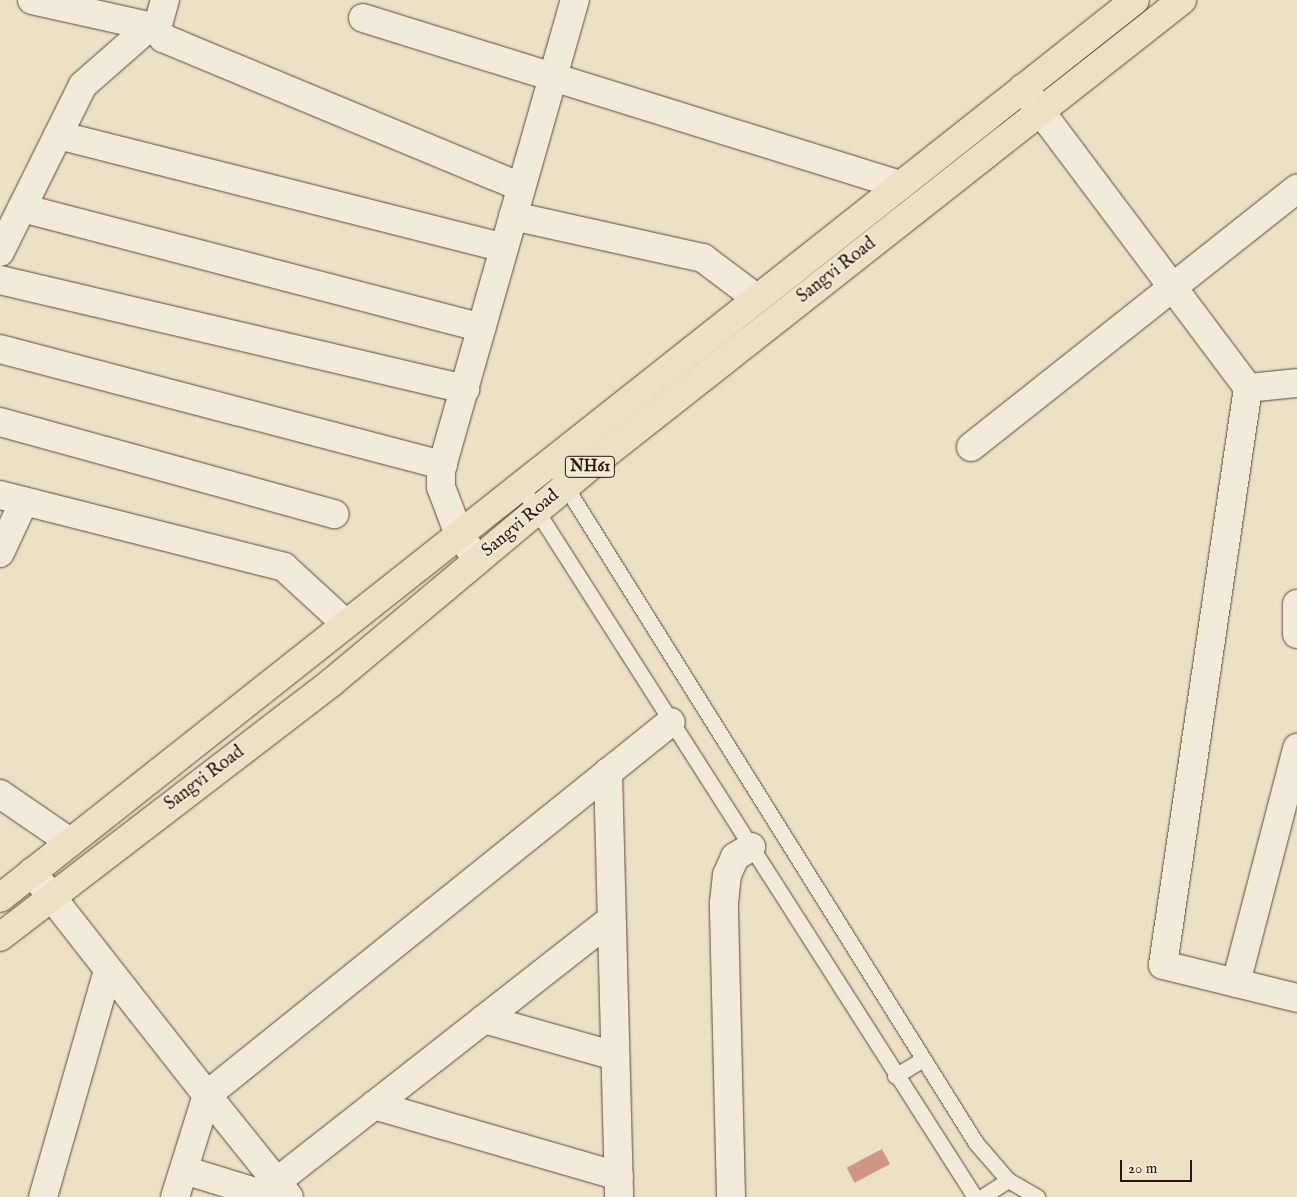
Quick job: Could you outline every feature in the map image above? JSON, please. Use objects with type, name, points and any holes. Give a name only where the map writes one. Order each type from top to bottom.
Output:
[{"type":"highway","name":"Sangvi Road","points":[[0,898],[549,460],[1135,0]]},
{"type":"highway","name":"Sangvi Road","points":[[0,937],[332,682],[566,487],[1182,0]]},
{"type":"street","points":[[32,0],[153,28],[163,38],[521,187]]},
{"type":"street","points":[[0,252],[88,77],[153,28],[165,0]]},
{"type":"street","points":[[477,560],[458,532],[441,486],[443,465],[552,75],[575,0]]},
{"type":"street","points":[[363,18],[552,75],[900,185]]},
{"type":"street","points":[[1024,88],[1248,388],[1164,964],[1297,998]]},
{"type":"street","points":[[58,135],[504,248]]},
{"type":"street","points":[[970,447],[1297,189]]},
{"type":"street","points":[[22,208],[482,328]]},
{"type":"street","points":[[513,216],[703,258],[756,298]]},
{"type":"street","points":[[0,280],[465,389]]},
{"type":"street","points":[[0,348],[443,465]]},
{"type":"street","points":[[1248,388],[1297,383]]},
{"type":"street","points":[[0,422],[335,514]]},
{"type":"street","points":[[0,553],[12,498],[284,567],[344,623]]},
{"type":"street","points":[[1297,604],[1297,634]]},
{"type":"street","points":[[176,1197],[207,1095],[671,722]]},
{"type":"street","points":[[1236,983],[1297,748]]},
{"type":"street","points":[[374,1105],[619,1187],[610,920],[608,772]]},
{"type":"street","points":[[0,794],[70,842]]},
{"type":"street","points":[[732,1197],[724,903],[727,875],[735,857],[751,848]]},
{"type":"street","points":[[32,872],[207,1095],[278,1192]]},
{"type":"street","points":[[278,1192],[374,1105],[610,920]]},
{"type":"street","points":[[42,1197],[108,971]]},
{"type":"street","points":[[484,1019],[615,1056]]},
{"type":"street","points":[[184,1170],[278,1192]]},
{"type":"lane","points":[[549,460],[976,1143],[1008,1180],[1038,1197]]},
{"type":"lane","points":[[520,483],[895,1076],[975,1197]]},
{"type":"lane","points":[[895,1076],[923,1059]]},
{"type":"lane","points":[[982,1197],[1008,1180]]},
{"type":"building","points":[[882,1149],[890,1164],[855,1183],[847,1168]]}]
